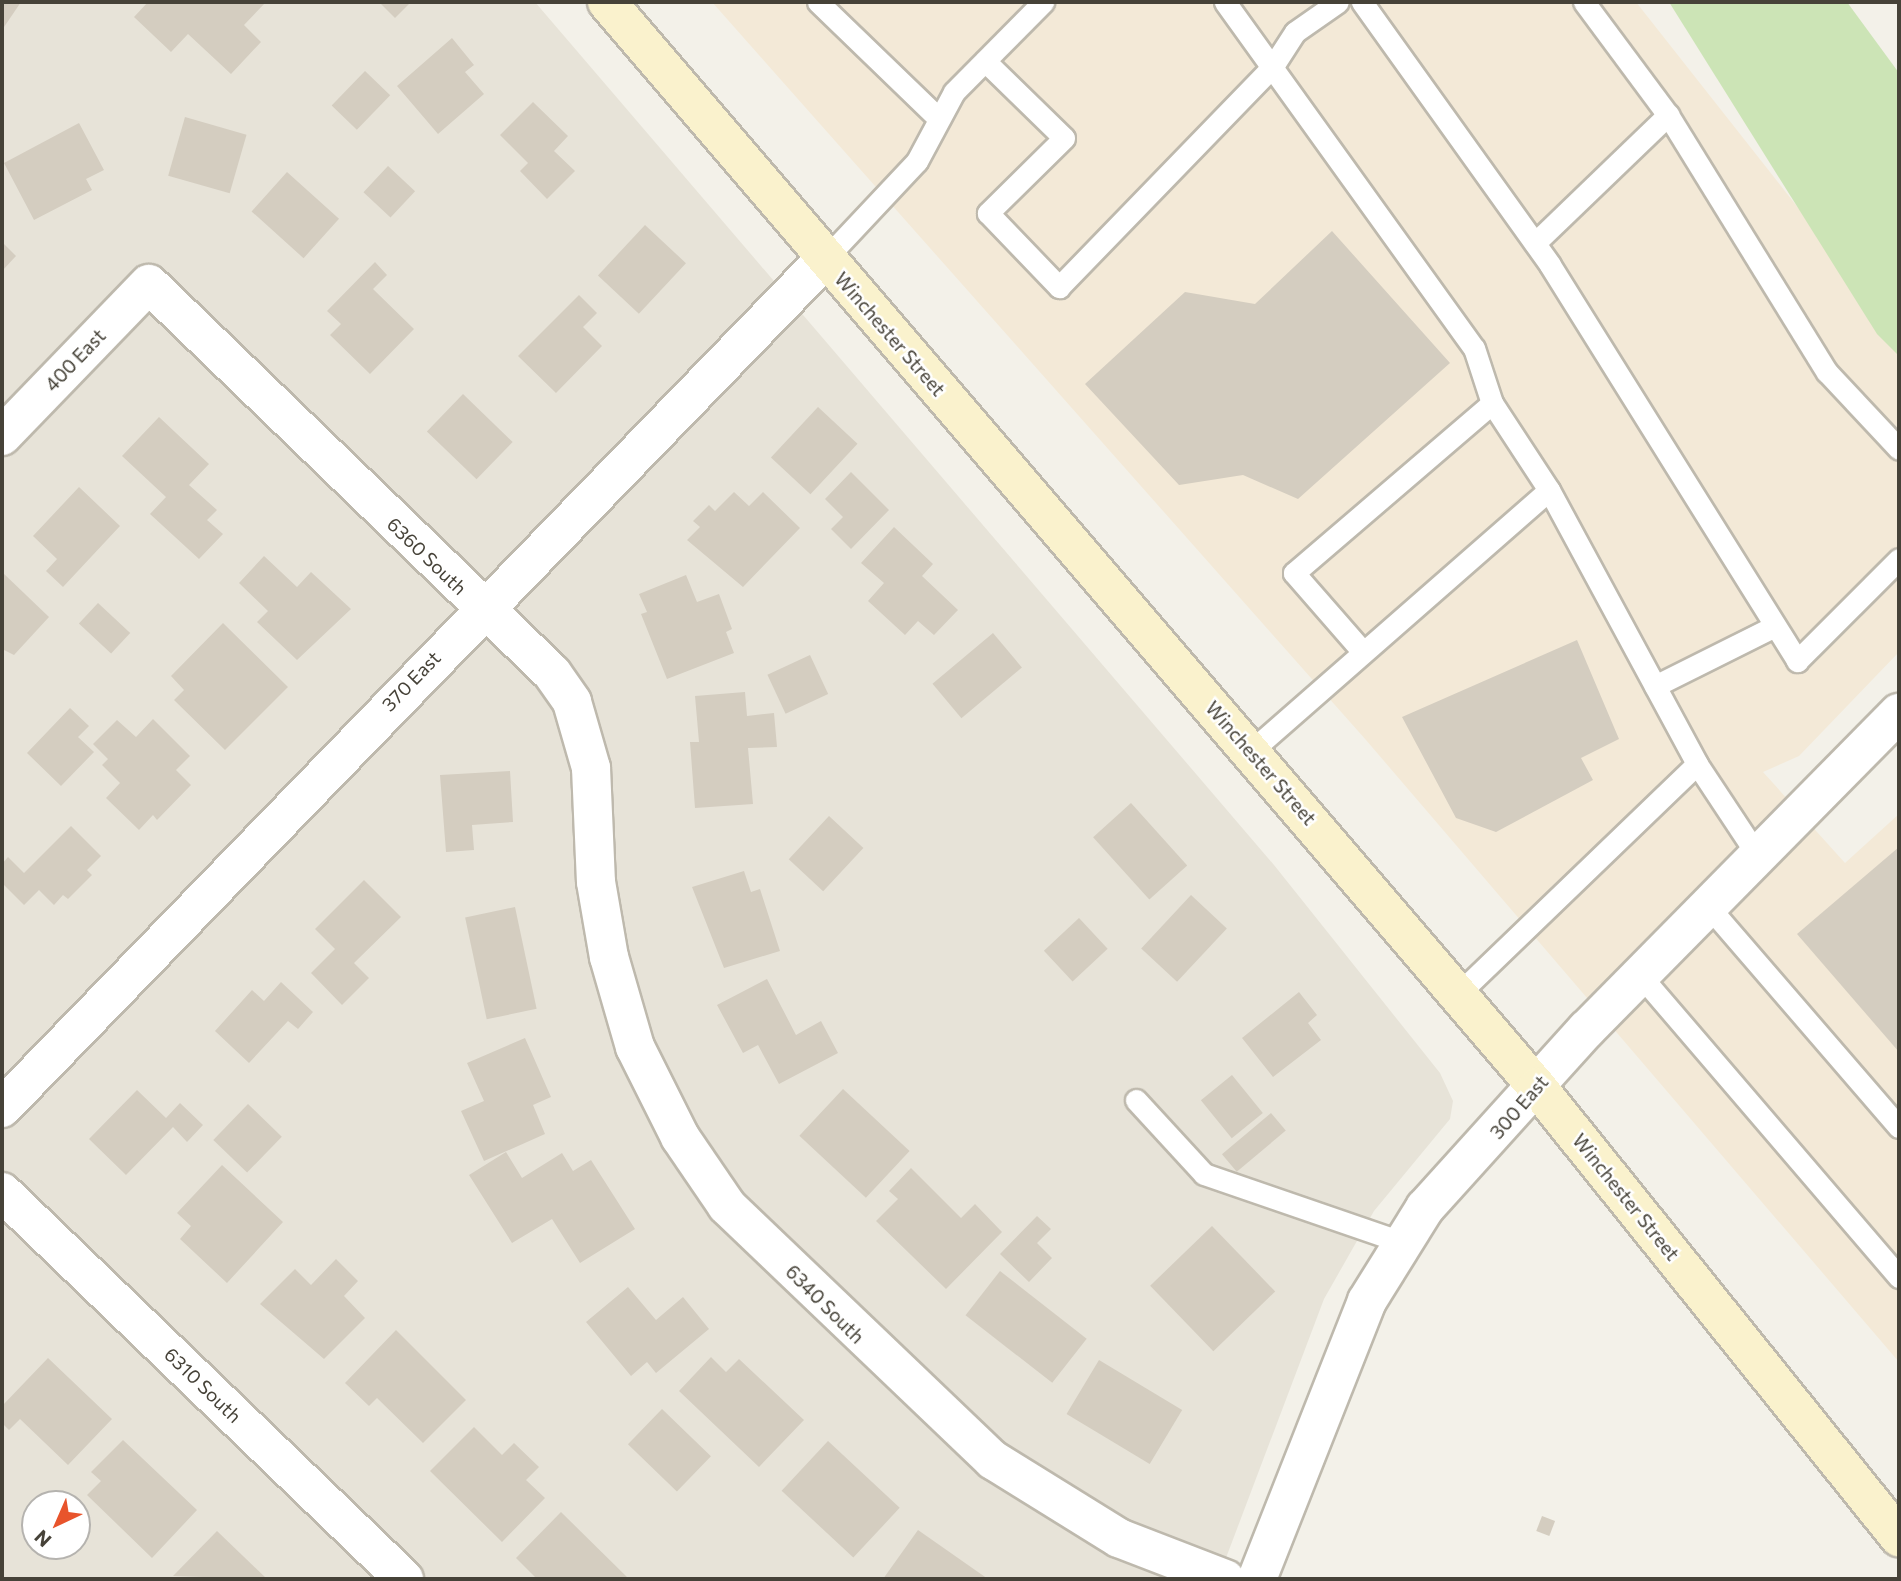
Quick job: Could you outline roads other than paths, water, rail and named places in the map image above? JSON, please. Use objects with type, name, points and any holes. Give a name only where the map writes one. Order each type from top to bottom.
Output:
[{"type":"main road","name":"Winchester Street","points":[[607,2],[825,259],[1459,993],[1899,1537]]},
{"type":"street","name":"370 East","points":[[2,1108],[481,608],[825,259]]},
{"type":"street","name":"6360 South","points":[[149,284],[481,608],[552,673],[572,702],[591,768],[596,882]]},
{"type":"street","name":"400 East","points":[[2,436],[149,284]]},
{"type":"street","name":"300 East","points":[[1256,1579],[1367,1301],[1401,1242],[1640,975],[1899,713]]},
{"type":"street","name":"6340 South","points":[[596,882],[609,957],[635,1047],[680,1137],[727,1206],[993,1461],[1119,1538],[1225,1579]]},
{"type":"street","name":"6310 South","points":[[2,1192],[404,1579]]},
{"type":"lane","points":[[818,2],[937,117]]},
{"type":"lane","points":[[825,259],[917,161],[937,117],[985,61],[1043,2]]},
{"type":"lane","points":[[1225,2],[1273,65],[1474,348],[1492,403],[1549,490],[1697,764],[1758,856]]},
{"type":"lane","points":[[985,61],[1063,138],[988,213],[1059,287],[1273,65],[1295,32],[1338,2]]},
{"type":"lane","points":[[1362,2],[1535,243],[1797,661],[1899,559]]},
{"type":"lane","points":[[1584,2],[1668,115],[1827,372],[1899,449]]},
{"type":"lane","points":[[1535,243],[1668,115]]},
{"type":"lane","points":[[1363,652],[1294,573],[1492,403]]},
{"type":"lane","points":[[1251,751],[1549,490]]},
{"type":"lane","points":[[1655,687],[1775,626]]},
{"type":"lane","points":[[1459,993],[1697,764]]},
{"type":"lane","points":[[1708,906],[1899,1127]]},
{"type":"lane","points":[[1640,975],[1899,1277]]},
{"type":"lane","points":[[1136,1100],[1204,1174],[1401,1242]]}]
